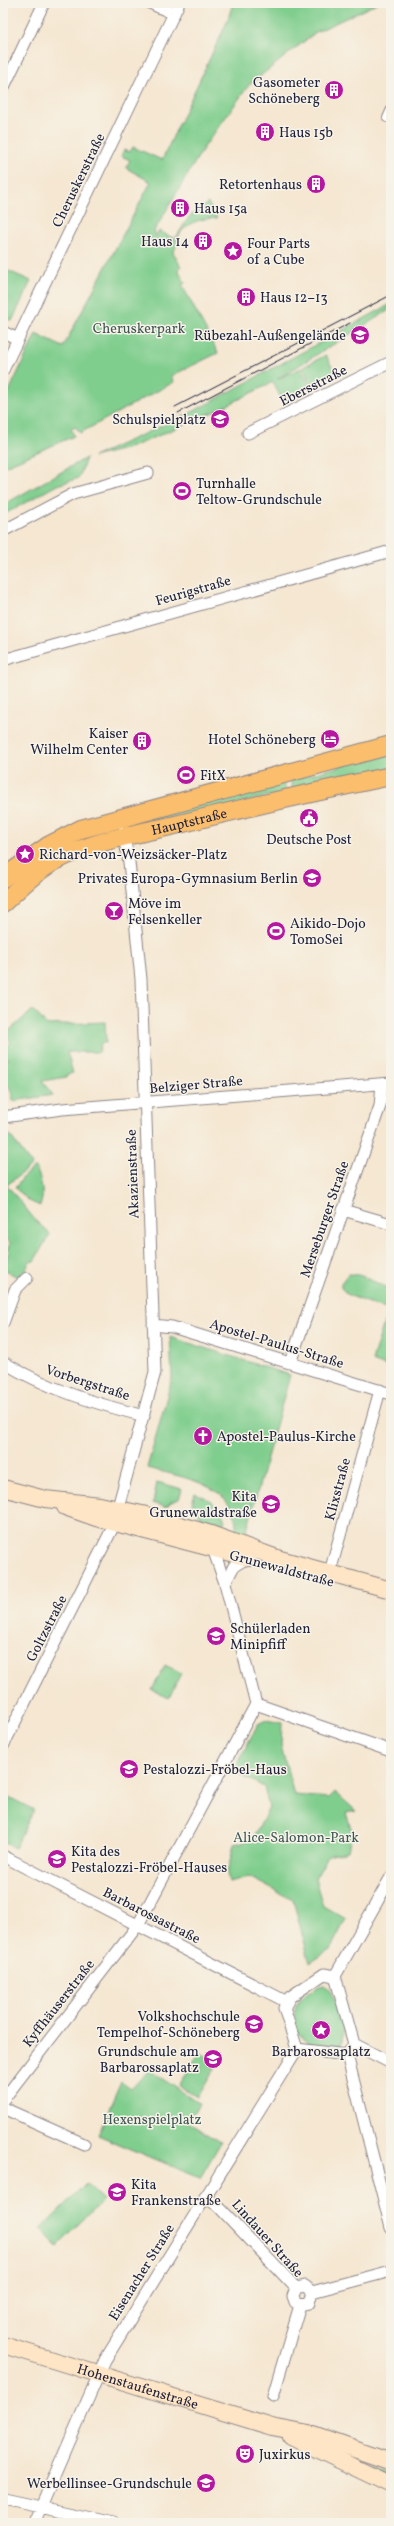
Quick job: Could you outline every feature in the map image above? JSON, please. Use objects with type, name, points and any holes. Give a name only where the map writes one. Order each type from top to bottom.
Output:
[{"type":"main road","name":"Hauptstraße","points":[[3,878],[48,846],[81,829],[391,745]]},
{"type":"main road","name":"Hauptstraße","points":[[3,903],[25,881],[55,860],[84,848],[124,837],[391,776]]},
{"type":"main road","name":"Grunewaldstraße","points":[[3,1488],[173,1530],[212,1534],[280,1559],[391,1590]]},
{"type":"main road","name":"Grunewaldstraße","points":[[173,1530],[213,1549],[391,1599]]},
{"type":"main road","name":"Hohenstaufenstraße","points":[[3,2346],[272,2428],[314,2435],[391,2462]]},
{"type":"main road","name":"Hohenstaufenstraße","points":[[272,2428],[391,2485]]},
{"type":"street","points":[[3,89],[44,3]]},
{"type":"street","points":[[150,3],[174,14]]},
{"type":"street","name":"Cheruskerstraße","points":[[3,370],[179,3]]},
{"type":"street","points":[[387,118],[391,108]]},
{"type":"street","points":[[3,332],[18,339]]},
{"type":"street","name":"Ebersstraße","points":[[248,433],[391,362]]},
{"type":"street","points":[[3,531],[73,494],[148,473]]},
{"type":"street","name":"Feurigstraße","points":[[3,660],[391,551]]},
{"type":"street","name":"Akazienstraße","points":[[116,1516],[155,1372],[140,979],[132,894],[120,819]]},
{"type":"street","name":"Belziger Straße","points":[[3,1117],[62,1109],[145,1104],[386,1084]]},
{"type":"street","name":"Merseburger Straße","points":[[290,1363],[380,1106],[386,1084]]},
{"type":"street","points":[[343,1210],[391,1224]]},
{"type":"street","points":[[3,1323],[15,1290],[27,1278]]},
{"type":"street","name":"Apostel-Paulus-Straße","points":[[153,1325],[172,1326],[391,1394]]},
{"type":"street","name":"Vorbergstraße","points":[[3,1362],[31,1379],[63,1393],[144,1416]]},
{"type":"street","name":"Klixstraße","points":[[330,1572],[380,1390]]},
{"type":"street","name":"Goltzstraße","points":[[3,1746],[116,1516]]},
{"type":"street","points":[[213,1549],[225,1583],[256,1704],[391,1751]]},
{"type":"street","points":[[225,1583],[234,1566],[247,1558]]},
{"type":"street","name":"Kyffhäuserstraße","points":[[3,2100],[138,1925],[256,1704]]},
{"type":"street","name":"Barbarossastraße","points":[[3,1856],[287,2002]]},
{"type":"street","points":[[391,1877],[387,1893],[335,1976],[354,2044],[391,2063]]},
{"type":"street","points":[[335,1976],[324,1974],[287,2002],[284,2008],[297,2050],[347,2055]]},
{"type":"street","points":[[354,2044],[347,2055],[391,2228]]},
{"type":"street","name":"Eisenacher Straße","points":[[34,2523],[97,2374],[297,2050]]},
{"type":"street","points":[[3,2108],[84,2144]]},
{"type":"street","name":"Lindauer Straße","points":[[205,2197],[218,2206],[296,2288],[293,2296],[300,2305],[273,2396]]},
{"type":"street","points":[[312,2292],[391,2271]]},
{"type":"street","points":[[296,2288],[305,2286],[312,2292]]},
{"type":"street","points":[[300,2305],[308,2303],[312,2292]]},
{"type":"street","points":[[3,2499],[114,2523]]},
{"type":"green space","name":"Cheruskerpark","points":[[233,3],[378,3],[316,32],[249,85],[204,147],[154,231],[156,236],[159,231],[175,239],[189,217],[208,203],[217,218],[200,220],[190,224],[181,232],[173,252],[181,267],[178,269],[185,283],[182,285],[218,353],[171,376],[174,382],[80,433],[76,427],[71,429],[74,436],[3,467],[3,404],[36,334],[63,347],[151,182],[126,168],[130,160],[121,156],[124,150],[130,152],[133,147],[162,160],[227,22]]},
{"type":"green space","points":[[4,269],[31,281],[12,321],[3,317]]},
{"type":"green space","points":[[391,304],[391,309],[277,379],[301,368],[310,386],[282,400],[273,382],[218,410],[132,447],[93,457],[194,411]]},
{"type":"green space","points":[[326,355],[335,373],[311,384],[303,367]]},
{"type":"green space","points":[[86,458],[79,478],[57,485],[3,515],[3,505]]},
{"type":"green space","points":[[391,752],[391,770],[293,791],[291,780]]},
{"type":"green space","points":[[284,782],[286,792],[148,825],[146,819]]},
{"type":"green space","points":[[33,1010],[47,1025],[105,1022],[106,1043],[101,1043],[99,1052],[67,1052],[73,1073],[66,1075],[67,1077],[42,1081],[53,1095],[13,1101],[10,1088],[3,1081],[3,1062],[9,1059],[3,1055],[3,1048],[11,1042],[5,1034]]},
{"type":"green space","points":[[9,1134],[32,1165],[7,1185],[35,1220],[50,1234],[34,1261],[29,1262],[26,1270],[17,1277],[5,1270],[10,1243],[3,1233],[3,1135]]},
{"type":"green space","points":[[35,1167],[42,1186],[40,1206],[29,1201],[15,1188],[25,1175]]},
{"type":"green space","points":[[348,1274],[360,1275],[391,1288],[391,1311],[348,1295],[341,1288],[341,1283]]},
{"type":"green space","points":[[387,1313],[391,1314],[391,1368],[372,1361]]},
{"type":"green space","points":[[170,1337],[290,1375],[246,1533],[236,1531],[234,1515],[228,1503],[218,1493],[205,1485],[190,1479],[147,1468],[172,1378]]},
{"type":"green space","points":[[157,1482],[182,1489],[179,1499],[171,1502],[166,1507],[153,1503]]},
{"type":"green space","points":[[195,1493],[205,1497],[217,1507],[225,1521],[222,1525],[200,1518],[198,1509],[192,1503]]},
{"type":"green space","points":[[165,1665],[181,1673],[169,1698],[152,1690]]},
{"type":"green space","name":"Alice-Salomon-Park","points":[[266,1720],[282,1723],[281,1746],[294,1795],[329,1798],[335,1792],[356,1811],[346,1813],[352,1831],[348,1851],[328,1856],[315,1879],[323,1906],[346,1919],[330,1950],[310,1963],[293,1900],[249,1877],[229,1882],[227,1873],[234,1844],[253,1839],[269,1808],[264,1787],[233,1771],[258,1724]]},
{"type":"green space","points":[[3,1794],[34,1810],[15,1848],[3,1842]]},
{"type":"green space","points":[[324,1985],[328,1989],[337,2005],[343,2034],[342,2042],[339,2047],[323,2047],[308,2043],[300,2035],[295,2024],[294,2017],[296,2006],[299,2001],[319,1986]]},
{"type":"green space","points":[[199,2052],[218,2063],[198,2097],[179,2086]]},
{"type":"green space","name":"Hexenspielplatz","points":[[149,2070],[199,2103],[188,2122],[221,2142],[200,2178],[98,2135],[121,2082],[131,2089]]},
{"type":"green space","points":[[86,2184],[103,2200],[58,2246],[41,2229]]},
{"type":"green space","points":[[328,2447],[391,2469],[391,2475]]},
{"type":"tram line","points":[[175,407],[391,295]]},
{"type":"tram line","points":[[178,413],[350,323]]},
{"type":"place","name":"Gasometer Schöneberg","points":[[334,90]]},
{"type":"place","name":"Haus 15b","points":[[265,132]]},
{"type":"place","name":"Retortenhaus","points":[[316,184]]},
{"type":"place","name":"Haus 15a","points":[[180,208]]},
{"type":"place","name":"Haus 14","points":[[203,241]]},
{"type":"place","name":"Four Parts of a Cube","points":[[233,251]]},
{"type":"place","name":"Haus 12–13","points":[[246,297]]},
{"type":"place","name":"Rübezahl-Außengelände","points":[[360,335]]},
{"type":"place","name":"Schulspielplatz","points":[[220,419]]},
{"type":"place","name":"Turnhalle Teltow-Grundschule","points":[[182,491]]},
{"type":"place","name":"Hotel Schöneberg","points":[[330,739]]},
{"type":"place","name":"Kaiser Wilhelm Center","points":[[142,741]]},
{"type":"place","name":"FitX","points":[[186,775]]},
{"type":"place","name":"Deutsche Post","points":[[309,818]]},
{"type":"place","name":"Richard-von-Weizsäcker-Platz","points":[[25,854]]},
{"type":"place","name":"Privates Europa-Gymnasium Berlin","points":[[312,878]]},
{"type":"place","name":"Möve im Felsenkeller","points":[[114,911]]},
{"type":"place","name":"Aikido-Dojo TomoSei","points":[[276,931]]},
{"type":"place","name":"Apostel-Paulus-Kirche","points":[[203,1436]]},
{"type":"place","name":"Kita Grunewaldstraße","points":[[271,1504]]},
{"type":"place","name":"Schülerladen Minipfiff","points":[[216,1636]]},
{"type":"place","name":"Pestalozzi-Fröbel-Haus","points":[[129,1769]]},
{"type":"place","name":"Kita des Pestalozzi-Fröbel-Hauses","points":[[57,1859]]},
{"type":"place","name":"Volkshochschule Tempelhof-Schöneberg","points":[[254,2024]]},
{"type":"place","name":"Barbarossaplatz","points":[[321,2030]]},
{"type":"place","name":"Grundschule am Barbarossaplatz","points":[[213,2059]]},
{"type":"place","name":"Kita Frankenstraße","points":[[117,2192]]},
{"type":"place","name":"Juxirkus","points":[[245,2454]]},
{"type":"place","name":"Werbellinsee-Grundschule","points":[[206,2483]]}]
